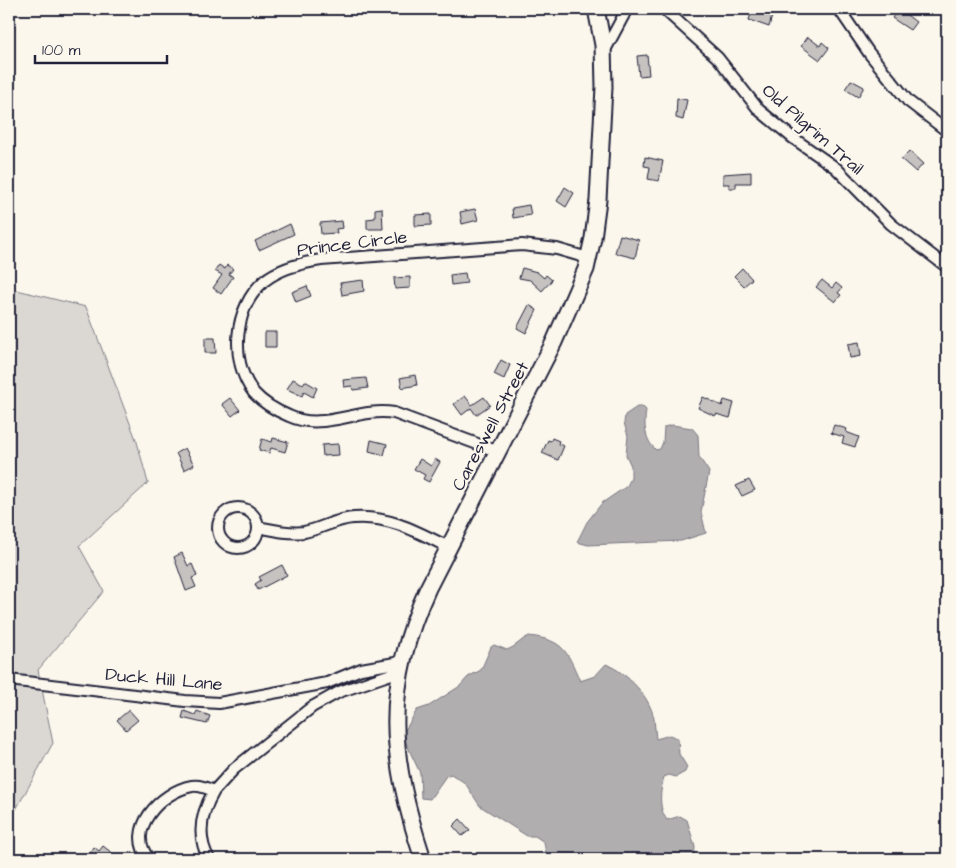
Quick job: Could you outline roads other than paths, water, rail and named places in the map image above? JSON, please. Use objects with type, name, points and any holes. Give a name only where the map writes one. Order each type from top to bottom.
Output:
[{"type":"main road","name":"Careswell Street","points":[[423,859],[402,788],[396,752],[395,719],[401,666],[417,611],[568,314],[588,258],[598,192],[604,87],[603,53],[596,9]]},
{"type":"street","points":[[603,53],[627,9]]},
{"type":"street","name":"Old Pilgrim Trail","points":[[664,9],[718,58],[759,110],[793,138],[836,168],[891,224],[947,268]]},
{"type":"street","points":[[839,9],[908,101],[947,131]]},
{"type":"street","name":"Prince Circle","points":[[499,452],[394,413],[375,412],[309,422],[276,410],[255,393],[239,357],[239,328],[250,299],[256,289],[273,275],[294,265],[321,260],[522,245],[558,249],[588,258]]},
{"type":"street","points":[[258,527],[286,532],[304,532],[352,518],[390,520],[448,547]]},
{"type":"street","points":[[210,859],[204,849],[201,836],[202,821],[214,791],[234,769],[312,708],[339,692],[401,666]]},
{"type":"street","name":"Duck Hill Lane","points":[[9,680],[185,701],[219,703],[327,684],[361,669],[401,666]]},
{"type":"street","points":[[149,859],[142,851],[140,836],[143,825],[157,804],[173,794],[192,786],[214,791]]}]
